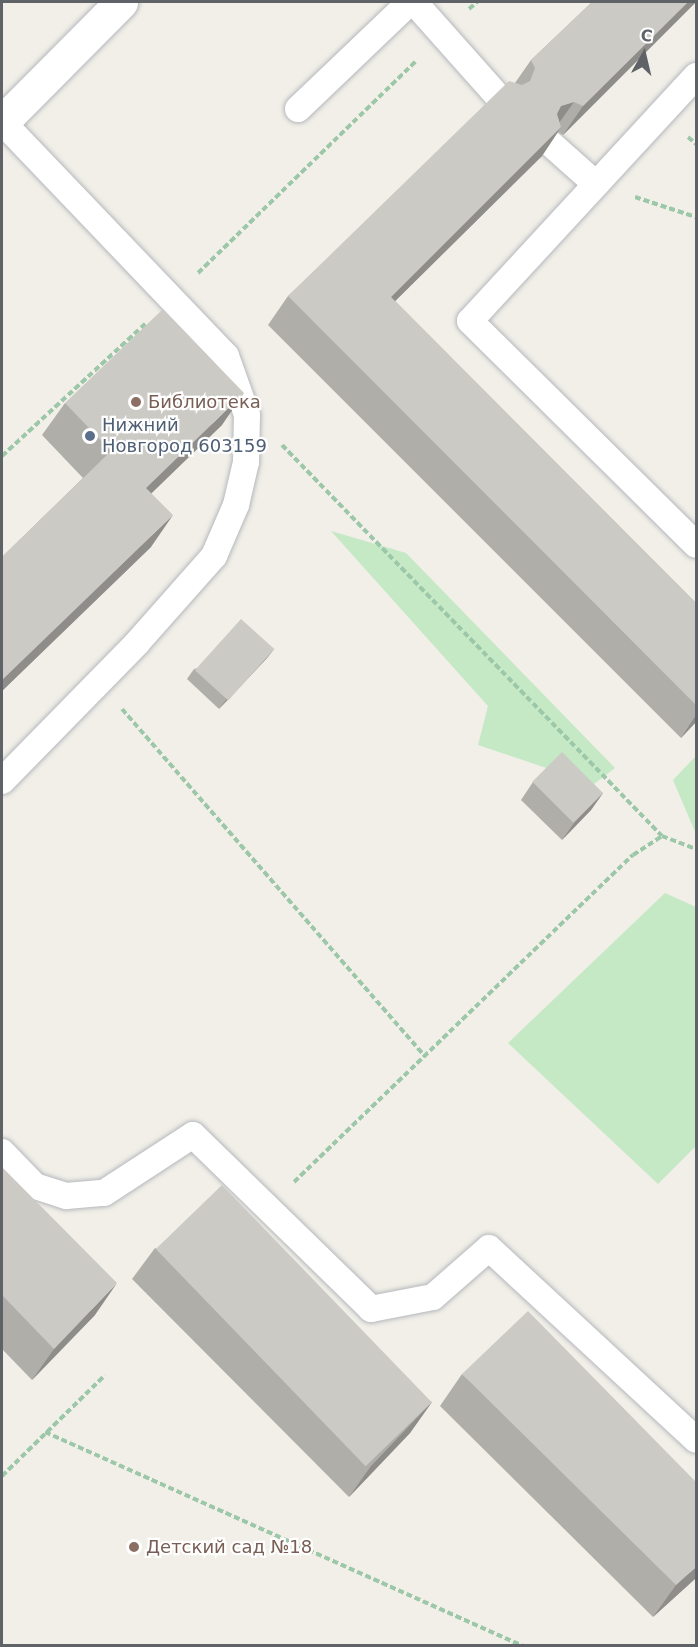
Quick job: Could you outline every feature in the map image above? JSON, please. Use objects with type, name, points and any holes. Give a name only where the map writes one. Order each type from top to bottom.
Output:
[{"type":"street","points":[[2,122],[121,2]]},
{"type":"lane","points":[[298,109],[412,2],[500,99]]},
{"type":"lane","points":[[696,76],[470,321],[696,545]]},
{"type":"lane","points":[[2,122],[226,356],[247,415],[246,462],[236,505],[214,556],[98,682],[2,781]]},
{"type":"lane","points":[[552,145],[596,184]]},
{"type":"lane","points":[[2,1152],[35,1186],[66,1196],[104,1193],[193,1135],[265,1209],[371,1309],[433,1297],[489,1248],[696,1440]]},
{"type":"path","points":[[2,456],[171,300],[477,2]]},
{"type":"path","points":[[596,184],[696,217]]},
{"type":"path","points":[[243,405],[662,836],[696,849]]},
{"type":"path","points":[[98,682],[425,1056]]},
{"type":"path","points":[[265,1209],[633,855],[662,836]]},
{"type":"path","points":[[2,1476],[105,1375]]},
{"type":"path","points":[[45,1432],[523,1646]]},
{"type":"green space","points":[[331,531],[406,553],[615,768],[594,784],[478,745],[488,706]]},
{"type":"green space","points":[[696,756],[696,834],[673,780]]},
{"type":"green space","points":[[665,893],[696,907],[696,1146],[658,1184],[508,1043]]},
{"type":"building","points":[[592,2],[688,2],[583,106],[574,102],[561,106],[557,114],[561,127],[391,297],[696,603],[696,705],[288,296],[509,81],[522,85],[530,81],[535,68],[531,60]]},
{"type":"building","points":[[163,309],[244,393],[146,488],[173,515],[2,680],[2,557],[111,451],[65,403]]},
{"type":"building","points":[[241,619],[274,649],[228,700],[195,670]]},
{"type":"building","points":[[562,752],[603,793],[573,823],[532,782]]},
{"type":"building","points":[[2,1167],[117,1283],[54,1349],[2,1295]]},
{"type":"building","points":[[222,1185],[432,1402],[366,1466],[156,1249]]},
{"type":"building","points":[[528,1311],[696,1482],[696,1567],[676,1585],[462,1374]]},
{"type":"place","name":"Библиотека","points":[[136,402]]},
{"type":"place","name":"Нижний Новгород 603159","points":[[90,436]]},
{"type":"place","name":"Детский сад №18","points":[[134,1547]]}]
